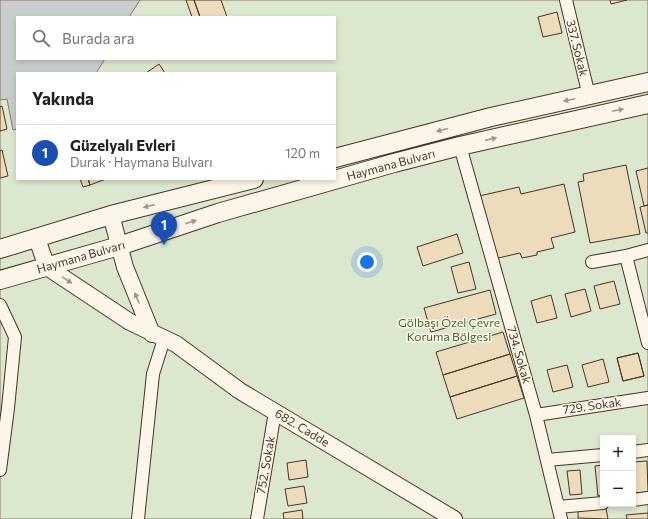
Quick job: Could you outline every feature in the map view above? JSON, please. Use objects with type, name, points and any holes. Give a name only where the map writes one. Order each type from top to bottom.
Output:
[{"type":"highway","name":"Haymana Bulvarı","points":[[336,158],[491,117],[648,82]]},
{"type":"highway","name":"Haymana Bulvarı","points":[[0,280],[119,246],[218,213],[460,146],[648,104]]},
{"type":"highway","points":[[0,249],[37,239],[111,215],[250,180]]},
{"type":"main road","points":[[111,215],[119,246],[134,291],[158,336]]},
{"type":"main road","points":[[37,239],[47,267]]},
{"type":"main road","name":"682. Cadde","points":[[47,267],[130,322],[176,344],[240,391],[454,519]]},
{"type":"street","name":"337. Sokak","points":[[566,0],[589,96]]},
{"type":"street","name":"734. Sokak","points":[[460,146],[536,414],[560,513]]},
{"type":"street","points":[[592,262],[626,256],[648,250]]},
{"type":"street","points":[[626,256],[648,343]]},
{"type":"street","points":[[0,305],[15,337],[0,470]]},
{"type":"street","points":[[138,519],[158,336]]},
{"type":"street","name":"729. Sokak","points":[[536,414],[648,398]]},
{"type":"street","name":"752. Sokak","points":[[257,519],[275,412]]},
{"type":"street","points":[[636,452],[648,450]]},
{"type":"street","points":[[547,460],[600,454]]},
{"type":"street","points":[[636,500],[648,498]]},
{"type":"street","points":[[560,513],[600,504]]},
{"type":"green space","name":"Gölbaşı Özel Çevre Koruma Bölgesi","points":[[0,0],[648,0],[648,519],[0,519]]},
{"type":"shaded area","points":[[0,0],[140,0],[130,16],[16,16],[16,60],[104,60],[97,72],[16,72],[16,129],[13,130],[7,99],[0,100]]},
{"type":"building","points":[[186,0],[194,0],[200,16],[192,16]]},
{"type":"building","points":[[194,0],[221,0],[227,16],[200,16]]},
{"type":"building","points":[[610,0],[627,0],[611,4]]},
{"type":"building","points":[[557,12],[562,33],[543,37],[538,17]]},
{"type":"building","points":[[159,64],[164,72],[147,72]]},
{"type":"building","points":[[2,106],[7,129],[0,131],[0,107]]},
{"type":"building","points":[[2,150],[8,176],[0,178],[0,151]]},
{"type":"building","points":[[626,165],[640,234],[590,243],[578,182],[584,181],[583,174]]},
{"type":"building","points":[[648,168],[648,205],[644,206],[636,171]]},
{"type":"building","points":[[80,180],[88,180],[90,185],[83,187]]},
{"type":"building","points":[[88,180],[103,180],[90,185]]},
{"type":"building","points":[[564,184],[575,232],[551,238],[554,248],[537,252],[537,255],[522,258],[520,253],[494,259],[479,196],[519,187],[521,194]]},
{"type":"building","points":[[648,205],[648,233],[646,233],[640,207]]},
{"type":"building","points":[[457,234],[463,253],[423,266],[417,247]]},
{"type":"building","points":[[469,262],[476,289],[458,293],[451,267]]},
{"type":"building","points":[[614,281],[620,304],[600,309],[594,286]]},
{"type":"building","points":[[585,289],[591,311],[571,317],[565,294]]},
{"type":"building","points":[[490,290],[496,314],[431,332],[424,308]]},
{"type":"building","points":[[551,295],[557,318],[537,323],[531,301]]},
{"type":"building","points":[[503,332],[510,354],[443,375],[436,352]]},
{"type":"building","points":[[638,353],[644,376],[623,381],[617,358]]},
{"type":"building","points":[[638,353],[644,376],[623,381],[617,358]]},
{"type":"building","points":[[510,354],[517,376],[450,397],[443,375]]},
{"type":"building","points":[[603,359],[609,382],[588,387],[582,365]]},
{"type":"building","points":[[567,365],[573,387],[553,392],[547,370]]},
{"type":"building","points":[[517,376],[524,398],[457,419],[450,397]]},
{"type":"building","points":[[306,460],[308,477],[289,480],[287,463]]},
{"type":"building","points":[[647,461],[648,492],[636,493],[636,462]]},
{"type":"building","points":[[600,465],[600,496],[598,496],[595,466]]},
{"type":"building","points":[[580,470],[582,494],[570,495],[567,471]]},
{"type":"building","points":[[304,486],[307,503],[288,506],[285,489]]},
{"type":"building","points":[[606,508],[608,519],[578,518],[578,510]]},
{"type":"building","points":[[302,510],[303,519],[284,519],[283,513]]},
{"type":"building","points":[[648,513],[648,519],[627,519],[626,515]]},
{"type":"place","name":"Güzelyalı Evleri","points":[[164,245]]}]
